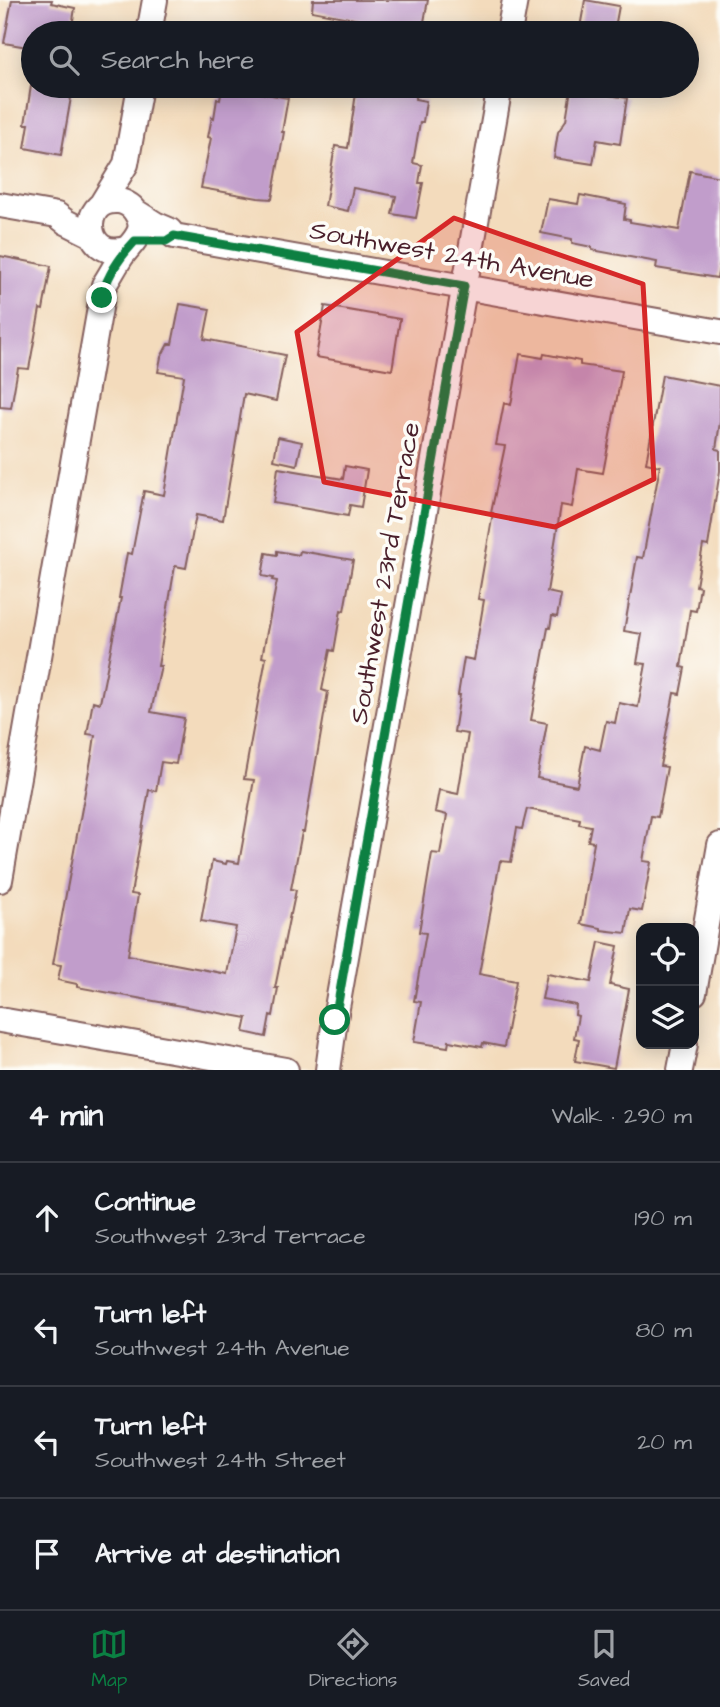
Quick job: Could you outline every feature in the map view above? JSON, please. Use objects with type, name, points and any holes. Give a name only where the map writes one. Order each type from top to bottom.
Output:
[{"type":"street","points":[[151,21],[155,0]]},
{"type":"street","points":[[511,21],[515,0]]},
{"type":"street","points":[[104,285],[91,221],[126,164],[138,98]]},
{"type":"street","name":"Southwest 23rd Terrace","points":[[328,1070],[337,1006],[498,98]]},
{"type":"street","points":[[0,880],[104,285],[141,227],[133,209],[126,164]]},
{"type":"street","points":[[57,215],[116,201],[133,209]]},
{"type":"street","points":[[0,205],[57,215],[111,251],[120,251],[132,245]]},
{"type":"street","name":"Southwest 24th Avenue","points":[[133,209],[169,230],[174,236],[720,332]]},
{"type":"street","name":"Southwest 24th Avenue","points":[[132,245],[166,241],[174,236]]},
{"type":"street","points":[[695,986],[720,845]]},
{"type":"street","points":[[0,1020],[286,1070]]},
{"type":"street","points":[[680,1070],[684,1049]]},
{"type":"highlighted area","points":[[454,218],[643,284],[654,479],[555,527],[324,482],[297,332]]},
{"type":"building","points":[[12,0],[52,0],[51,3],[75,8],[73,21],[21,21],[21,46],[4,43]]},
{"type":"building","points":[[313,0],[428,0],[424,21],[365,21],[312,11]]},
{"type":"building","points":[[585,0],[619,6],[616,21],[581,21]]},
{"type":"building","points":[[29,98],[71,98],[61,155],[25,148],[29,124],[25,124]]},
{"type":"building","points":[[288,98],[272,199],[201,188],[211,138],[208,137],[212,117],[214,118],[217,99]]},
{"type":"building","points":[[355,98],[415,98],[426,101],[413,163],[422,165],[419,183],[423,183],[416,218],[392,214],[396,196],[353,188],[348,211],[325,206],[335,146],[348,148]]},
{"type":"building","points":[[570,98],[627,98],[620,144],[597,140],[593,164],[554,158],[558,132],[566,120]]},
{"type":"building","points":[[690,171],[720,177],[720,262],[717,278],[656,268],[657,262],[592,250],[592,247],[572,243],[572,239],[541,233],[548,199],[578,204],[580,195],[626,204],[624,219],[630,222],[679,230]]},
{"type":"building","points":[[0,256],[51,266],[29,369],[18,368],[11,408],[0,407]]},
{"type":"building","points":[[180,304],[210,309],[204,339],[285,355],[276,401],[244,394],[223,520],[196,515],[186,568],[175,566],[158,666],[161,666],[151,712],[184,718],[176,764],[161,762],[156,791],[149,790],[131,894],[138,895],[128,955],[227,974],[236,927],[201,921],[212,861],[239,863],[254,780],[244,779],[266,658],[262,657],[277,581],[262,576],[266,553],[277,555],[277,551],[299,555],[300,551],[353,560],[344,611],[341,610],[334,651],[330,650],[322,690],[328,692],[304,832],[291,889],[296,890],[275,988],[278,988],[273,1016],[270,1015],[266,1037],[244,1032],[247,1018],[77,987],[77,984],[58,980],[61,965],[53,964],[93,749],[95,735],[87,734],[93,701],[100,703],[127,553],[132,554],[144,491],[164,495],[184,376],[158,372],[161,357],[168,344],[172,344]]},
{"type":"building","points":[[325,306],[400,319],[392,370],[316,357]]},
{"type":"building","points":[[520,354],[543,358],[544,354],[580,361],[580,365],[622,371],[603,473],[578,469],[572,507],[561,505],[547,592],[561,595],[557,617],[552,616],[548,628],[531,720],[547,723],[537,778],[577,786],[585,746],[600,750],[606,721],[615,723],[619,703],[638,707],[646,664],[637,663],[642,634],[624,631],[637,557],[643,558],[660,466],[646,463],[662,375],[720,386],[720,422],[716,449],[720,450],[720,471],[708,546],[703,545],[696,586],[700,587],[696,611],[690,610],[681,667],[685,668],[680,694],[674,693],[660,766],[667,767],[658,817],[651,816],[643,861],[651,862],[642,911],[630,909],[626,933],[581,924],[594,842],[588,841],[591,826],[579,824],[580,819],[527,809],[522,829],[517,828],[511,862],[500,861],[479,974],[516,981],[504,1047],[483,1043],[482,1047],[449,1041],[448,1047],[414,1042],[421,1002],[414,1001],[426,933],[419,932],[432,853],[440,854],[447,815],[435,812],[439,790],[458,794],[468,734],[454,732],[458,695],[464,658],[474,660],[484,600],[478,599],[491,513],[505,446],[496,445],[504,403],[511,405]]},
{"type":"building","points":[[278,437],[302,442],[297,465],[274,460]]},
{"type":"building","points":[[345,466],[367,470],[361,507],[350,505],[348,516],[273,503],[278,468],[343,479]]},
{"type":"building","points":[[599,942],[618,946],[610,985],[629,989],[614,1068],[575,1061],[579,1039],[574,1038],[578,1016],[575,1015],[576,1005],[542,999],[547,974],[591,982]]},
{"type":"route","points":[[102,298],[104,285],[135,241],[166,241],[174,236],[464,286],[335,1020]]}]
